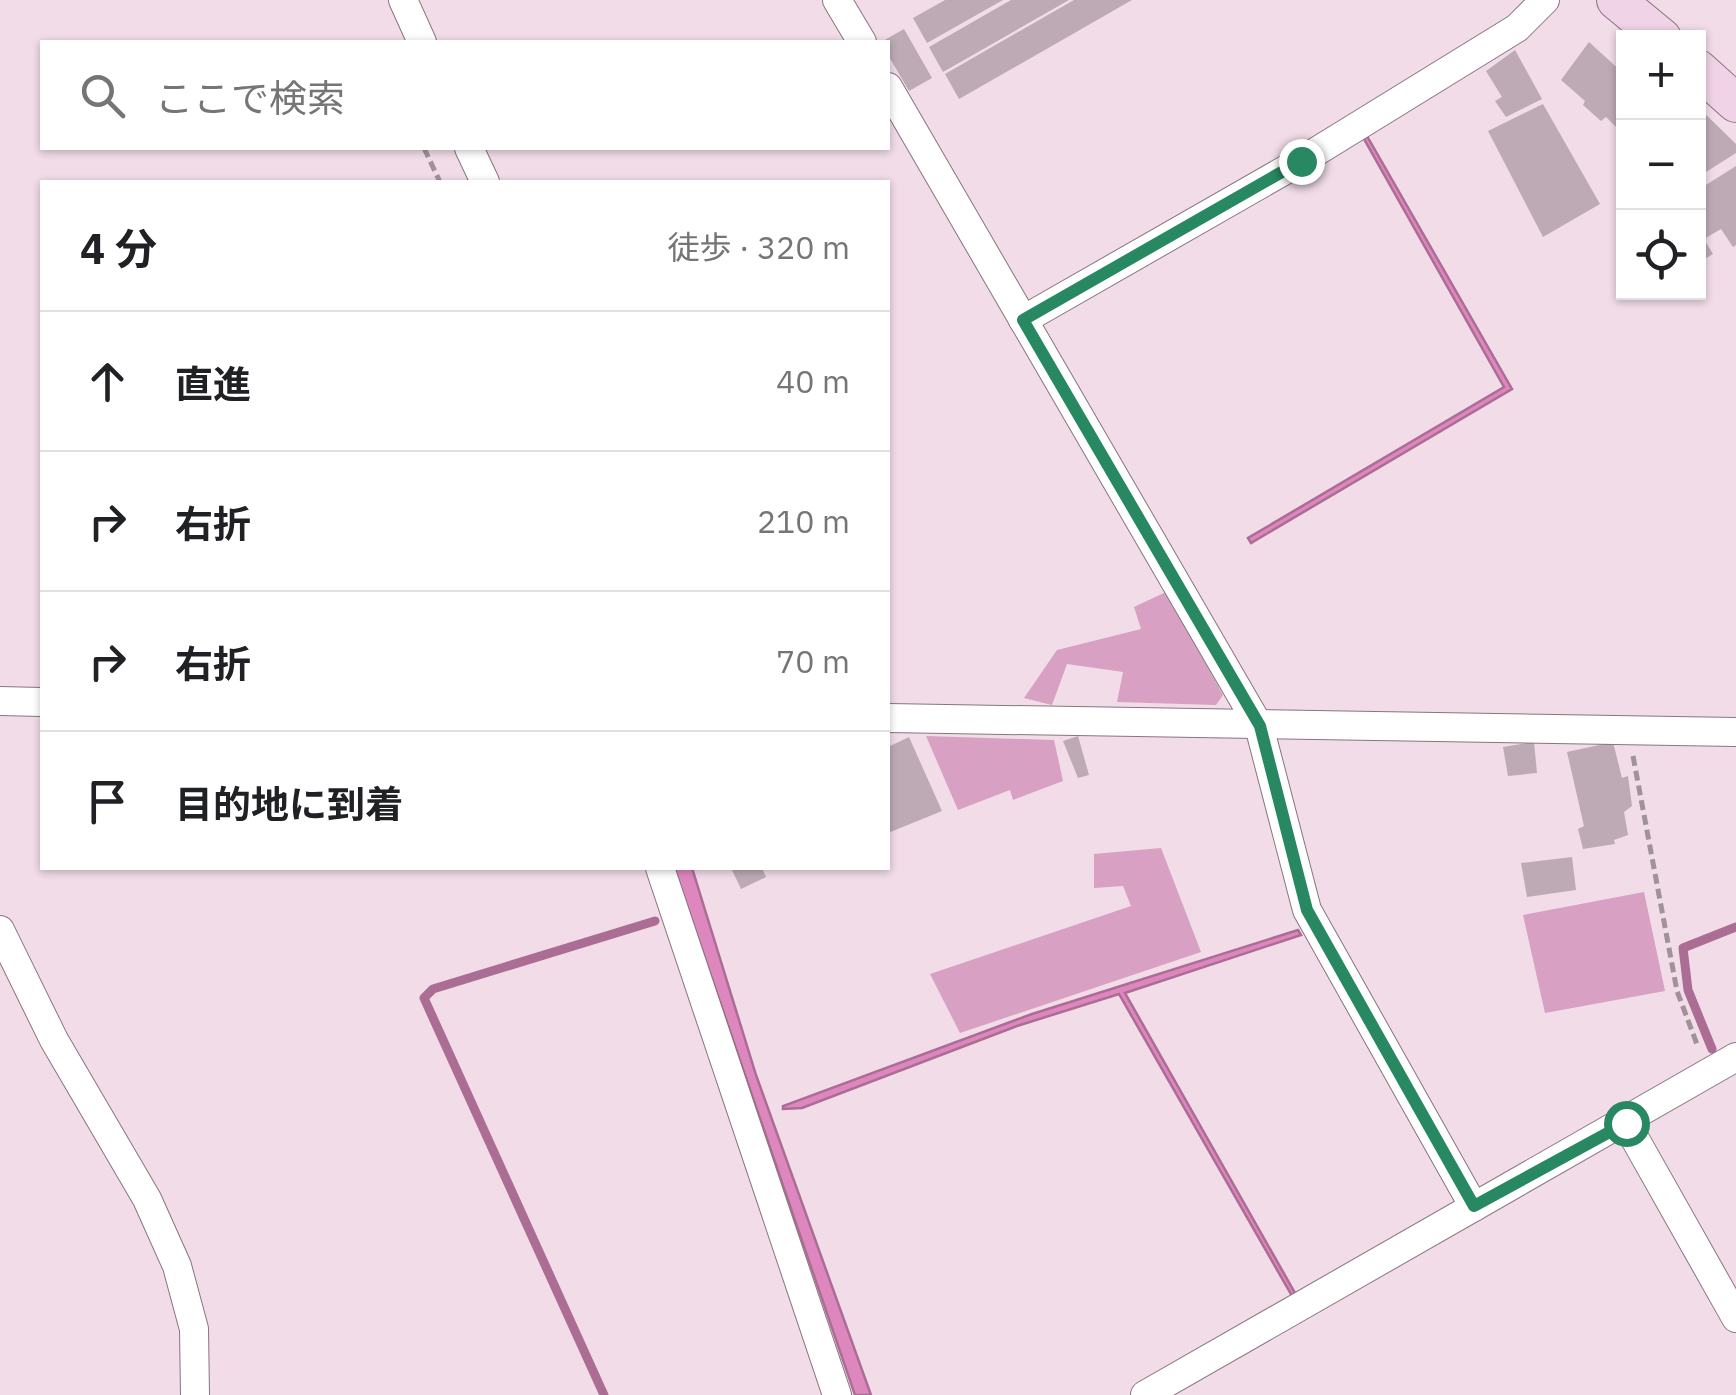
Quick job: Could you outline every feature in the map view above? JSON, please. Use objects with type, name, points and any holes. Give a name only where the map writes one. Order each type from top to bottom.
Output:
[{"type":"main road","points":[[1616,0],[1652,30]]},
{"type":"main road","points":[[1706,76],[1736,103]]},
{"type":"street","points":[[402,0],[421,40]]},
{"type":"street","points":[[837,0],[861,40]]},
{"type":"street","points":[[1023,320],[1351,130],[1517,28],[1546,0]]},
{"type":"street","points":[[890,90],[1260,726],[1307,910],[1474,1206]]},
{"type":"street","points":[[470,150],[484,180]]},
{"type":"street","points":[[0,701],[40,702]]},
{"type":"street","points":[[890,718],[1736,732]]},
{"type":"street","points":[[661,870],[837,1395]]},
{"type":"street","points":[[0,930],[54,1040],[147,1199],[178,1266],[194,1329],[196,1395]]},
{"type":"street","points":[[1145,1395],[1736,1057]]},
{"type":"street","points":[[1626,1123],[1736,1318]]},
{"type":"path","points":[[425,150],[439,180]]},
{"type":"path","points":[[1628,729],[1677,992],[1708,1074]]},
{"type":"shaded area","points":[[1367,136],[1512,389],[1251,543],[1248,538],[1504,387],[1364,139]]},
{"type":"shaded area","points":[[1166,592],[1223,695],[1216,705],[1117,702],[1123,672],[1067,664],[1052,705],[1024,698],[1057,650],[1141,629],[1134,607]]},
{"type":"shaded area","points":[[926,736],[1054,740],[1063,781],[1013,800],[1010,790],[958,810]]},
{"type":"shaded area","points":[[1161,848],[1201,952],[960,1033],[930,974],[1131,906],[1123,886],[1094,888],[1094,854]]},
{"type":"shaded area","points":[[675,870],[693,870],[756,1075],[871,1395],[855,1395]]},
{"type":"shaded area","points":[[1644,892],[1665,991],[1545,1013],[1523,915]]},
{"type":"shaded area","points":[[1298,930],[1301,935],[1125,993],[1295,1293],[1292,1296],[1119,994],[1017,1026],[802,1108],[783,1109],[1032,1014]]},
{"type":"building","points":[[945,0],[1003,0],[927,43],[913,18]]},
{"type":"building","points":[[1011,0],[1069,0],[943,72],[929,47]]},
{"type":"building","points":[[1074,0],[1132,0],[959,99],[945,74]]},
{"type":"building","points":[[904,29],[932,78],[909,91],[890,58],[890,40],[885,40]]},
{"type":"building","points":[[1589,42],[1616,67],[1616,127],[1606,117],[1601,121],[1561,80]]},
{"type":"building","points":[[1515,50],[1542,99],[1506,117],[1495,101],[1502,97],[1486,71]]},
{"type":"building","points":[[1543,104],[1600,204],[1543,237],[1488,131]]},
{"type":"building","points":[[1706,115],[1736,144],[1736,153],[1706,172]]},
{"type":"building","points":[[1736,166],[1733,247],[1721,229],[1706,238],[1706,185]]},
{"type":"building","points":[[1078,736],[1089,775],[1078,778],[1063,741]]},
{"type":"building","points":[[909,737],[942,811],[890,832],[890,746]]},
{"type":"building","points":[[1534,742],[1537,773],[1508,776],[1503,747]]},
{"type":"building","points":[[1613,742],[1622,778],[1628,776],[1632,806],[1624,812],[1628,835],[1614,840],[1615,844],[1583,849],[1578,829],[1584,826],[1567,752]]},
{"type":"building","points":[[1572,857],[1576,890],[1527,897],[1521,863]]},
{"type":"building","points":[[732,870],[763,870],[766,877],[741,889]]},
{"type":"waterway","points":[[604,1395],[424,998],[433,989],[655,921]]},
{"type":"waterway","points":[[1712,1049],[1688,990],[1683,948],[1736,927]]},
{"type":"route","points":[[1301,161],[1023,320],[1260,726],[1307,910],[1474,1206],[1626,1123]]}]
